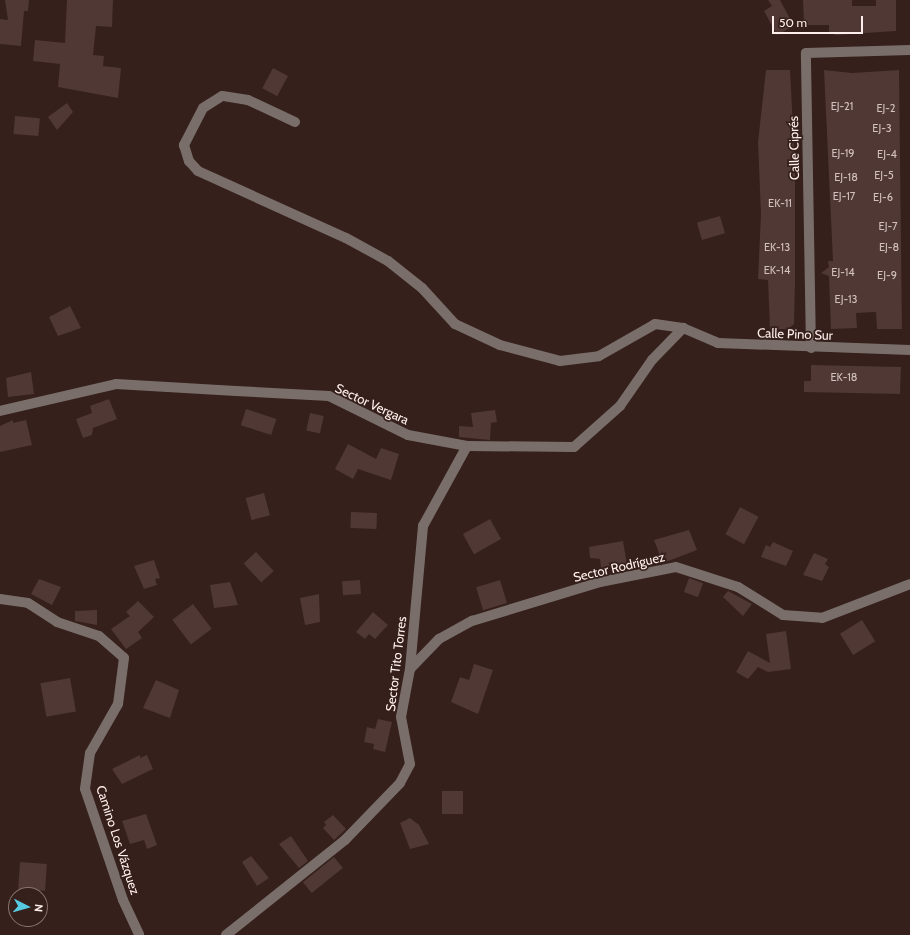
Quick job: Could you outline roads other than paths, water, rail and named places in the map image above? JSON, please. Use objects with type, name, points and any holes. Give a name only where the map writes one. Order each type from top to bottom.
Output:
[{"type":"street","name":"Calle Ciprés","points":[[811,348],[806,53],[910,50]]},
{"type":"street","name":"Calle Pino Sur","points":[[295,122],[248,100],[222,96],[203,108],[184,145],[189,161],[198,171],[346,238],[388,261],[422,288],[455,324],[500,345],[560,361],[599,356],[655,324],[683,328],[718,343],[811,348],[910,350]]},
{"type":"street","name":"Sector Vergara","points":[[0,411],[116,384],[329,396],[408,435],[467,446],[574,446],[620,406],[652,360],[683,328]]},
{"type":"street","name":"Sector Tito Torres","points":[[226,935],[345,840],[400,783],[410,764],[401,717],[410,670],[424,526],[467,446]]},
{"type":"street","name":"Sector Rodríguez","points":[[410,670],[439,639],[472,621],[600,582],[676,567],[738,587],[783,615],[822,618],[910,584]]},
{"type":"street","name":"Camino Los Vázquez","points":[[0,599],[28,603],[57,622],[99,636],[124,658],[118,704],[90,753],[85,789],[123,900],[139,935]]}]
